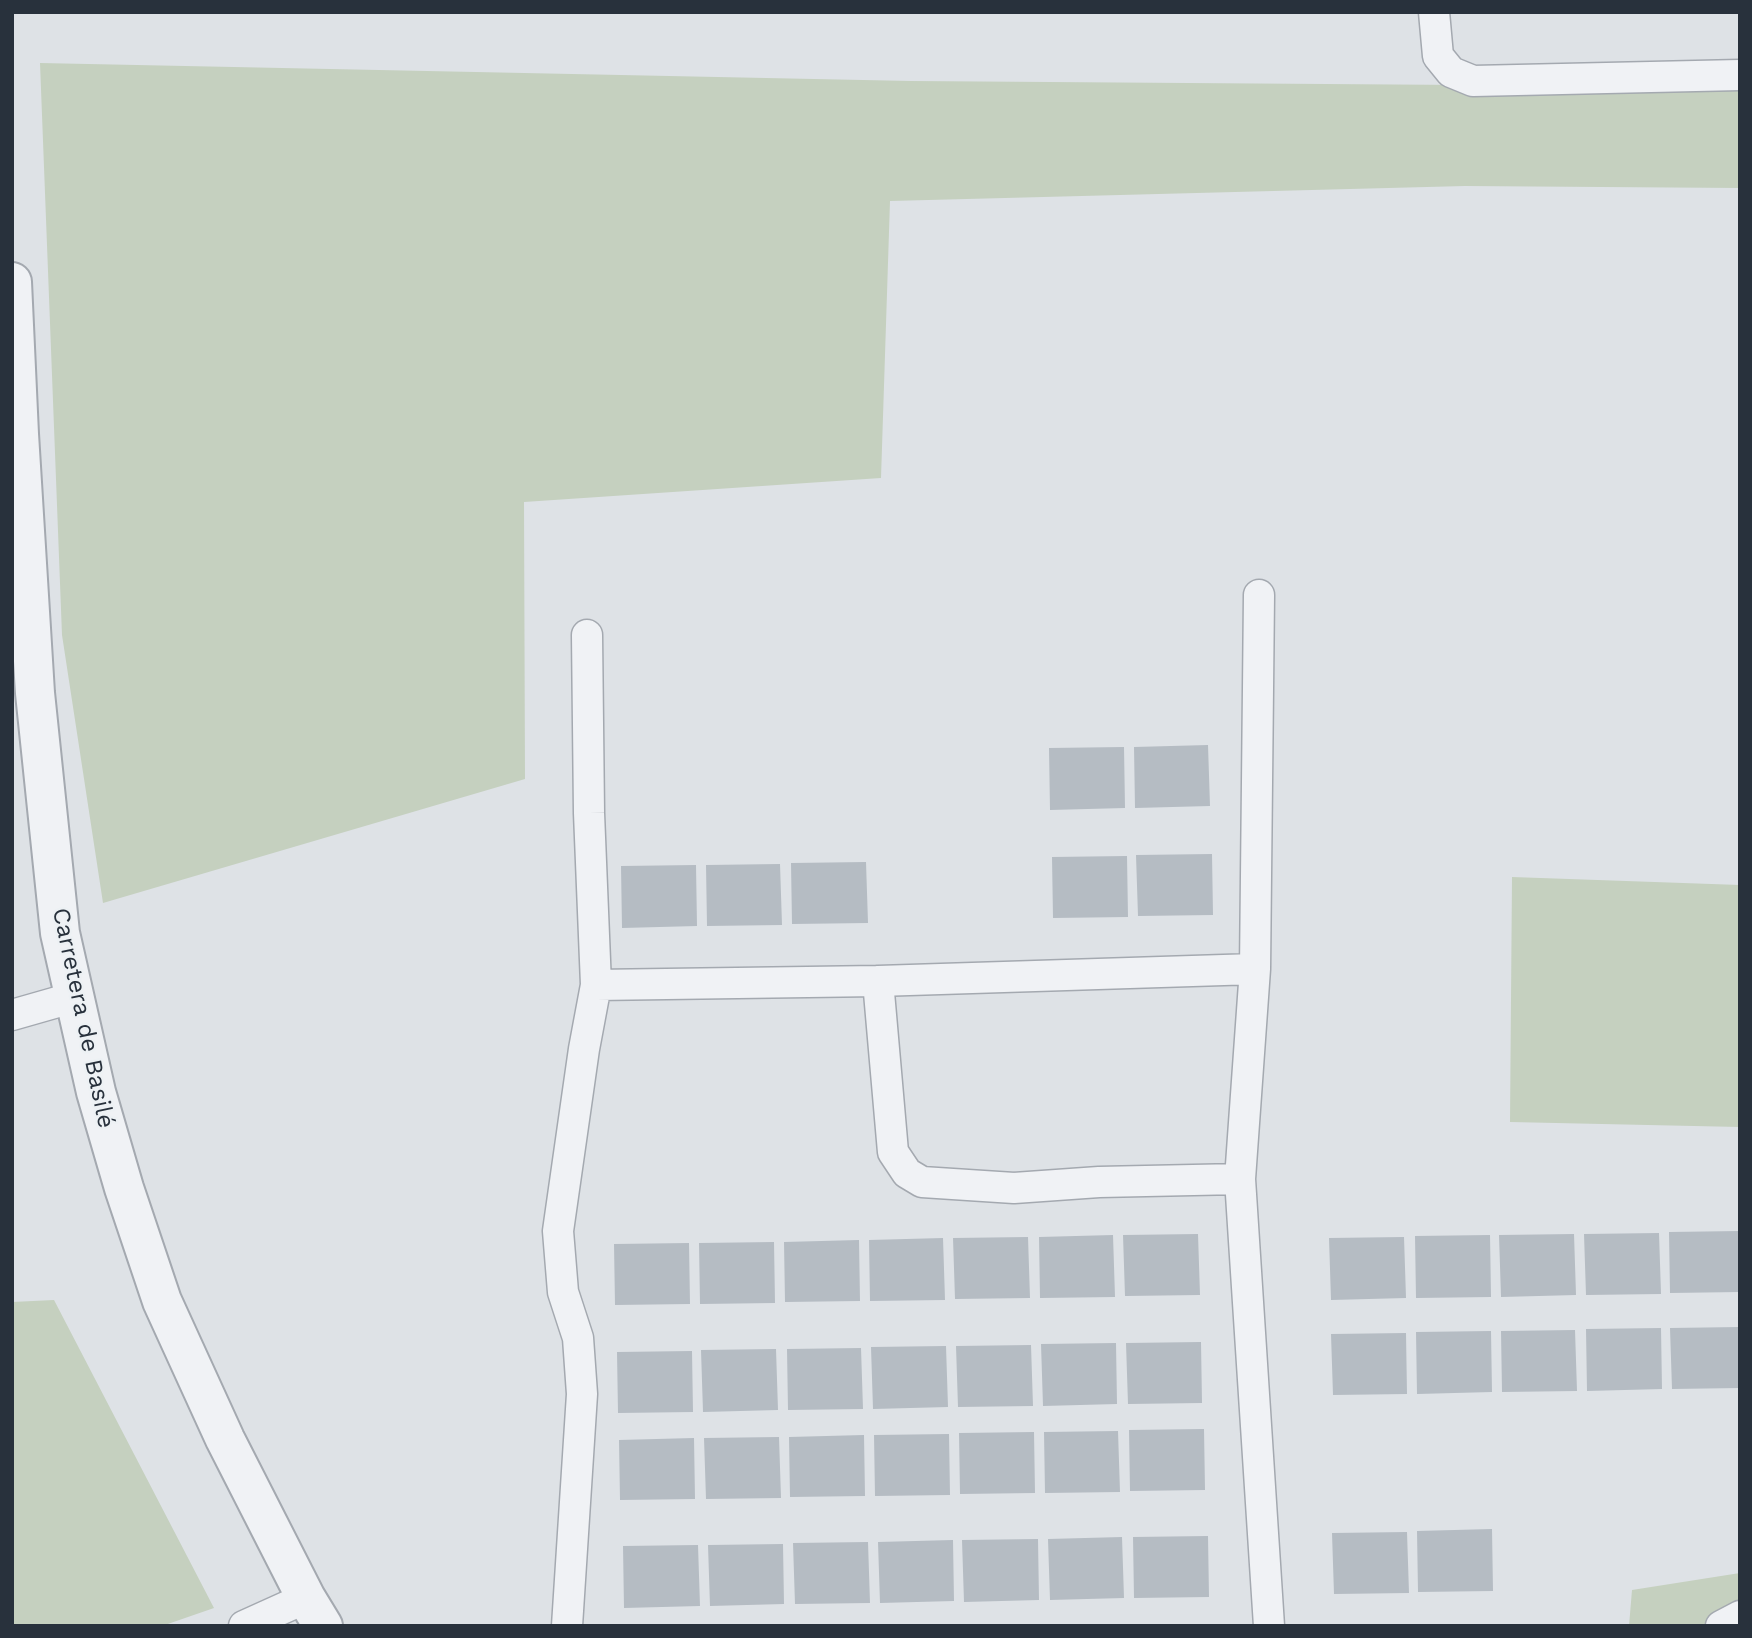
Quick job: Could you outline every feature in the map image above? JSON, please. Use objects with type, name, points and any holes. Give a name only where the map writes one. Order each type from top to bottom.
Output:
[{"type":"street","points":[[1434,12],[1438,56],[1451,72],[1473,81],[1740,75]]},
{"type":"street","name":"Carretera de Basilé","points":[[12,282],[35,693],[60,933],[96,1092],[124,1188],[162,1301],[225,1439],[314,1612]]},
{"type":"street","points":[[1259,594],[1255,969],[1240,1179],[1269,1626]]},
{"type":"street","points":[[567,1626],[582,1394],[578,1338],[563,1292],[558,1231],[596,985],[586,635]]},
{"type":"street","points":[[596,985],[878,981],[1255,969]]},
{"type":"street","points":[[878,981],[893,1152],[907,1173],[922,1182],[1014,1188],[1099,1182],[1240,1179]]},
{"type":"street","points":[[12,1015],[75,997]]},
{"type":"street","points":[[244,1626],[314,1612]]},
{"type":"street","points":[[1721,1626],[1740,1616]]},
{"type":"green space","points":[[40,63],[911,81],[1740,87],[1740,188],[1465,186],[890,201],[881,478],[524,502],[525,779],[103,903],[62,635]]},
{"type":"green space","points":[[1512,877],[1740,885],[1740,1127],[1510,1122]]},
{"type":"green space","points":[[54,1300],[214,1608],[162,1626],[12,1626],[12,1302]]},
{"type":"green space","points":[[1740,1573],[1740,1626],[1629,1626],[1632,1590]]},
{"type":"building","points":[[1208,745],[1210,806],[1135,808],[1134,747]]},
{"type":"building","points":[[1124,747],[1125,808],[1050,810],[1049,748]]},
{"type":"building","points":[[1212,854],[1213,915],[1138,916],[1136,855]]},
{"type":"building","points":[[1127,856],[1128,917],[1053,918],[1052,857]]},
{"type":"building","points":[[866,862],[868,923],[792,924],[791,863]]},
{"type":"building","points":[[780,864],[782,925],[707,926],[706,865]]},
{"type":"building","points":[[696,865],[697,926],[622,928],[621,866]]},
{"type":"building","points":[[1740,1231],[1740,1292],[1670,1293],[1669,1232]]},
{"type":"building","points":[[1659,1233],[1661,1294],[1586,1295],[1584,1234]]},
{"type":"building","points":[[1198,1234],[1200,1295],[1125,1296],[1123,1235]]},
{"type":"building","points":[[1574,1234],[1576,1295],[1501,1297],[1499,1235]]},
{"type":"building","points":[[1113,1235],[1115,1297],[1040,1298],[1039,1237]]},
{"type":"building","points":[[1490,1235],[1491,1297],[1416,1298],[1415,1236]]},
{"type":"building","points":[[1028,1237],[1030,1298],[955,1299],[953,1238]]},
{"type":"building","points":[[1404,1237],[1406,1298],[1331,1300],[1329,1238]]},
{"type":"building","points":[[943,1238],[945,1300],[870,1301],[869,1240]]},
{"type":"building","points":[[859,1240],[860,1301],[785,1302],[784,1242]]},
{"type":"building","points":[[774,1242],[775,1303],[700,1304],[699,1243]]},
{"type":"building","points":[[689,1243],[690,1304],[615,1305],[614,1244]]},
{"type":"building","points":[[1740,1327],[1740,1388],[1672,1389],[1670,1328]]},
{"type":"building","points":[[1661,1328],[1662,1389],[1587,1391],[1586,1329]]},
{"type":"building","points":[[1575,1330],[1577,1391],[1502,1392],[1501,1331]]},
{"type":"building","points":[[1491,1331],[1492,1392],[1417,1394],[1416,1332]]},
{"type":"building","points":[[1406,1333],[1407,1394],[1333,1395],[1331,1334]]},
{"type":"building","points":[[1201,1342],[1202,1403],[1128,1404],[1126,1343]]},
{"type":"building","points":[[1116,1343],[1117,1404],[1043,1406],[1041,1344]]},
{"type":"building","points":[[1031,1345],[1033,1406],[958,1407],[956,1346]]},
{"type":"building","points":[[946,1346],[948,1407],[873,1409],[871,1347]]},
{"type":"building","points":[[861,1348],[863,1409],[788,1410],[787,1349]]},
{"type":"building","points":[[776,1349],[778,1410],[703,1412],[701,1350]]},
{"type":"building","points":[[692,1351],[693,1412],[618,1413],[617,1352]]},
{"type":"building","points":[[1204,1429],[1205,1490],[1130,1491],[1129,1430]]},
{"type":"building","points":[[1118,1431],[1120,1492],[1045,1493],[1044,1432]]},
{"type":"building","points":[[1034,1432],[1035,1493],[960,1494],[959,1433]]},
{"type":"building","points":[[949,1434],[950,1495],[875,1496],[874,1435]]},
{"type":"building","points":[[864,1435],[865,1496],[790,1497],[789,1437]]},
{"type":"building","points":[[779,1437],[781,1498],[706,1499],[704,1438]]},
{"type":"building","points":[[694,1438],[695,1499],[620,1500],[619,1440]]},
{"type":"building","points":[[1492,1529],[1493,1591],[1418,1592],[1417,1531]]},
{"type":"building","points":[[1407,1532],[1409,1593],[1334,1594],[1332,1533]]},
{"type":"building","points":[[1208,1536],[1209,1597],[1134,1598],[1133,1537]]},
{"type":"building","points":[[1122,1537],[1124,1598],[1050,1600],[1048,1539]]},
{"type":"building","points":[[1038,1539],[1039,1600],[964,1602],[962,1540]]},
{"type":"building","points":[[953,1540],[954,1601],[880,1603],[878,1542]]},
{"type":"building","points":[[868,1542],[870,1603],[795,1604],[793,1543]]},
{"type":"building","points":[[783,1544],[784,1604],[710,1606],[708,1545]]},
{"type":"building","points":[[698,1545],[700,1606],[624,1608],[623,1546]]}]
